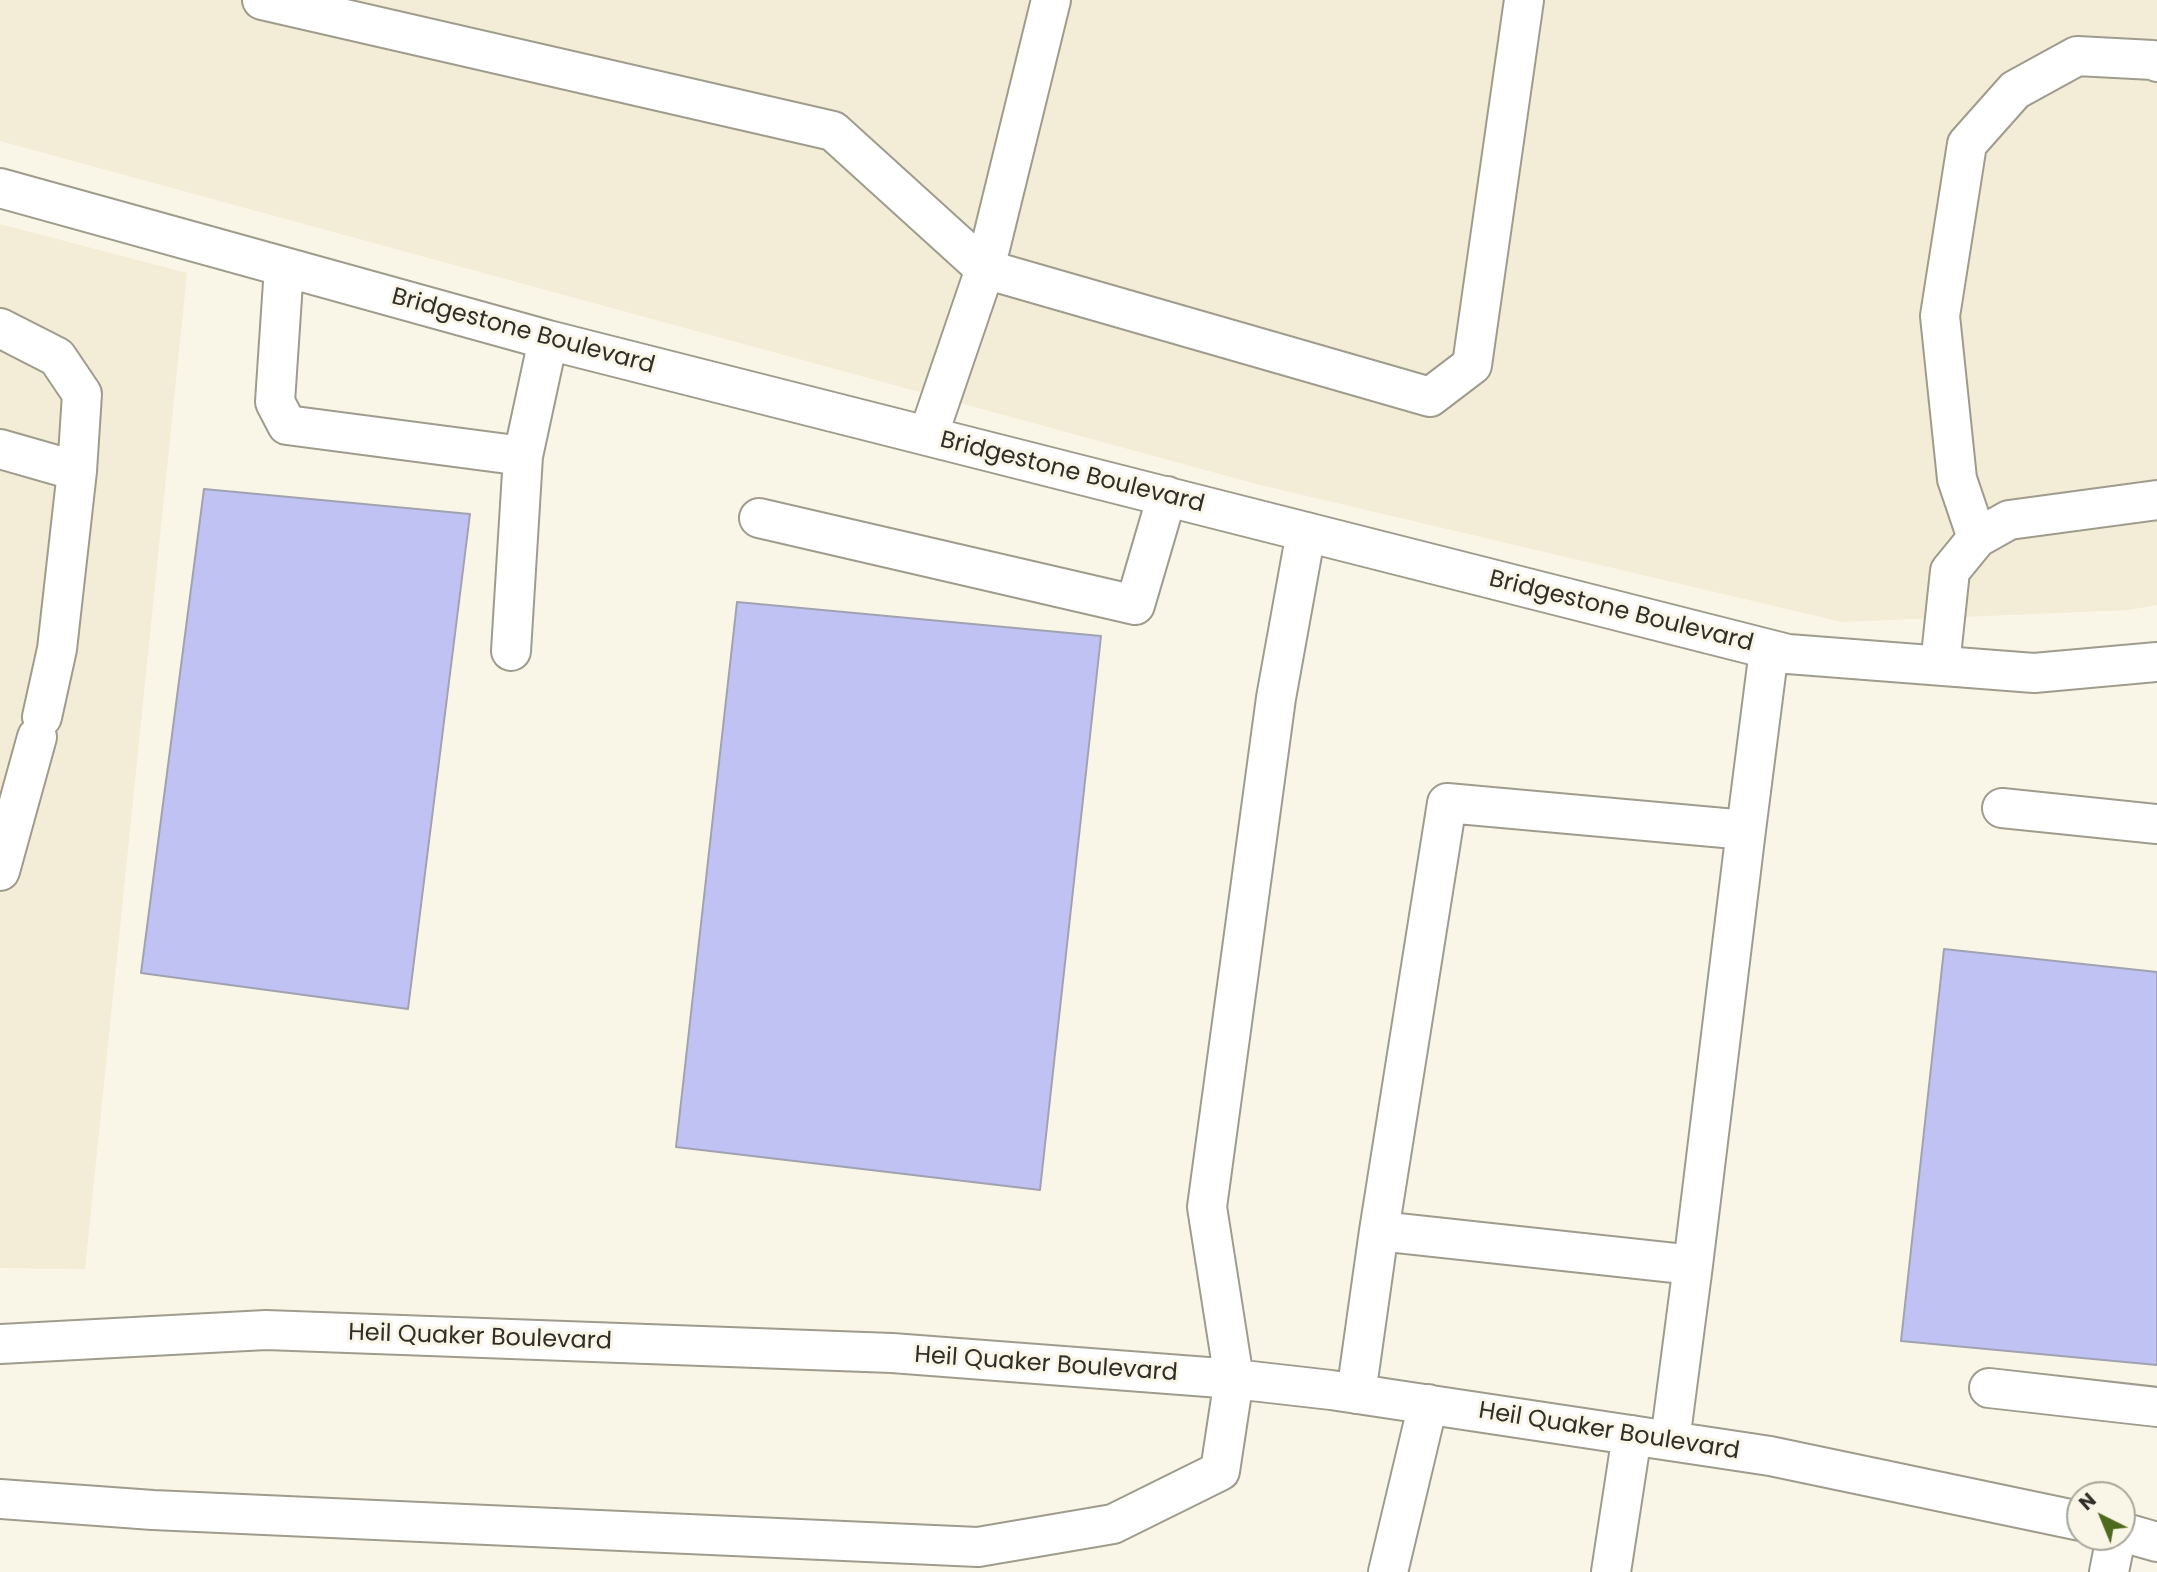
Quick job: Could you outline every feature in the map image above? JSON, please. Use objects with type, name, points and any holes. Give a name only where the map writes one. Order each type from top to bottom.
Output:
[{"type":"street","points":[[262,0],[833,131],[985,269],[1430,397],[1472,365],[1524,0]]},
{"type":"street","points":[[928,436],[985,269],[1051,0]]},
{"type":"street","points":[[1976,538],[1957,479],[1940,316],[1967,144],[2015,90],[2077,56],[2157,62]]},
{"type":"street","name":"Bridgestone Boulevard","points":[[0,188],[548,340],[1769,650],[1788,654],[2034,673],[2157,662]]},
{"type":"street","points":[[284,267],[275,402],[287,425],[523,456]]},
{"type":"street","points":[[0,328],[57,357],[82,394],[78,471],[57,649],[40,727],[1,862]]},
{"type":"street","points":[[511,651],[523,456],[548,340]]},
{"type":"street","points":[[0,449],[78,471]]},
{"type":"street","points":[[759,518],[1135,605],[1167,496]]},
{"type":"street","points":[[1940,665],[1950,571],[1976,538],[2009,520],[2157,500]]},
{"type":"street","points":[[0,1499],[167,1511],[978,1547],[1113,1524],[1220,1471],[1234,1379],[1207,1207],[1276,698],[1306,532]]},
{"type":"street","points":[[1670,1441],[1769,650]]},
{"type":"street","points":[[1356,1394],[1447,803],[1746,830]]},
{"type":"street","points":[[2002,808],[2157,824]]},
{"type":"street","points":[[1379,1231],[1693,1265]]},
{"type":"street","name":"Heil Quaker Boulevard","points":[[0,1344],[279,1330],[892,1353],[1234,1379],[1428,1404],[1770,1456],[2066,1518]]},
{"type":"street","points":[[1989,1388],[2157,1407]]},
{"type":"street","points":[[1388,1572],[1428,1404]]},
{"type":"street","points":[[1611,1572],[1632,1435]]},
{"type":"street","points":[[2136,1536],[2157,1542]]},
{"type":"street","points":[[2109,1572],[2113,1551]]},
{"type":"shaded area","points":[[0,0],[2157,0],[2157,605],[2129,610],[1842,622],[1260,485],[0,141]]},
{"type":"shaded area","points":[[0,224],[187,273],[85,1269],[0,1268]]},
{"type":"building","points":[[204,489],[470,514],[408,1009],[141,973]]},
{"type":"building","points":[[737,602],[1101,636],[1040,1190],[676,1147]]},
{"type":"building","points":[[1944,949],[2157,972],[2157,1365],[1901,1341]]}]
